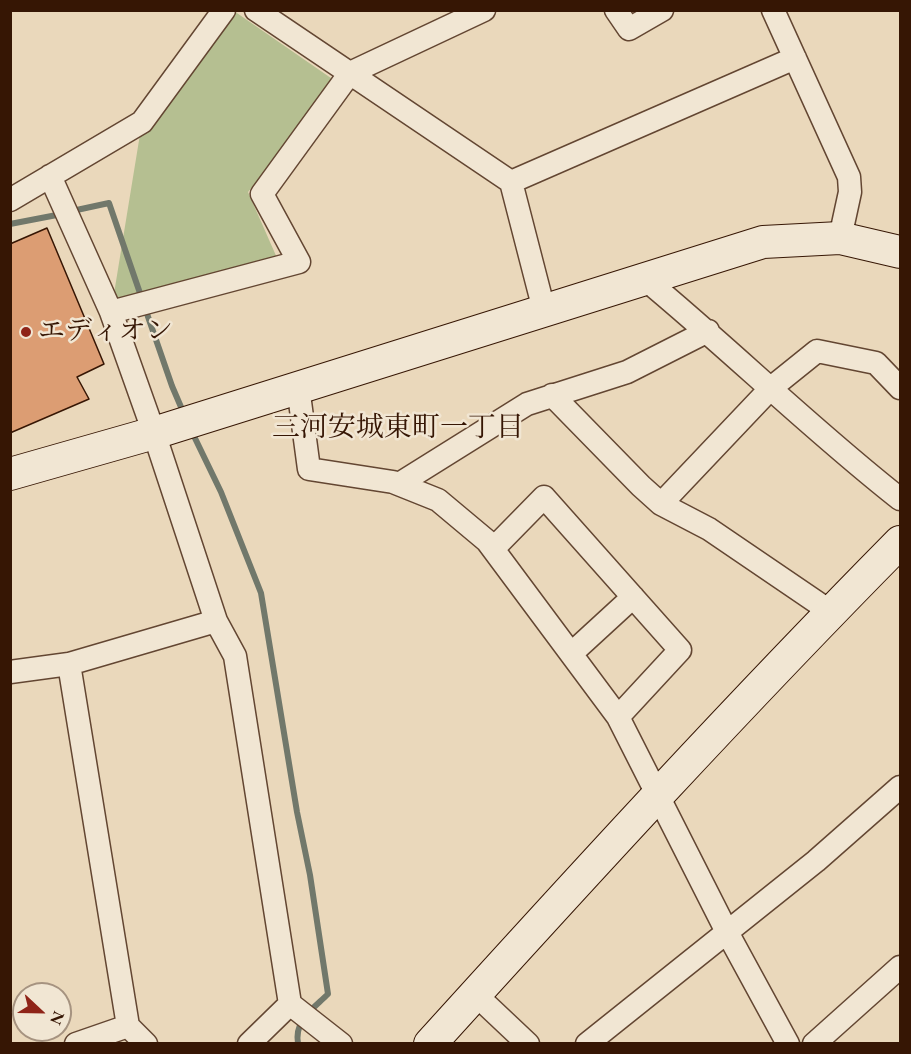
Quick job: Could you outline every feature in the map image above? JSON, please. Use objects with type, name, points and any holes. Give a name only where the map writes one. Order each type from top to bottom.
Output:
[{"type":"street","points":[[10,200],[142,122],[224,10]]},
{"type":"street","points":[[256,10],[511,182],[544,310]]},
{"type":"street","points":[[111,312],[299,262],[262,194],[350,73],[484,10]]},
{"type":"street","points":[[616,10],[629,29],[662,10]]},
{"type":"street","points":[[773,10],[849,177],[850,192],[840,238]]},
{"type":"street","points":[[511,182],[795,58]]},
{"type":"street","points":[[50,176],[111,312],[216,621],[235,656],[290,1004],[341,1044]]},
{"type":"street","points":[[10,474],[154,433],[763,242],[840,238],[900,252]]},
{"type":"street","points":[[645,279],[900,499]]},
{"type":"street","points":[[399,484],[527,404],[627,372],[708,332]]},
{"type":"street","points":[[661,504],[771,388],[817,351],[876,363],[900,388]]},
{"type":"street","points":[[298,387],[309,469],[399,484],[438,500],[487,541],[572,654],[618,717],[727,932],[788,1044]]},
{"type":"street","points":[[552,395],[661,504],[709,529],[831,612]]},
{"type":"street","points":[[493,549],[544,497],[680,650],[618,717]]},
{"type":"street","points":[[430,1044],[657,795],[900,542]]},
{"type":"street","points":[[572,654],[633,597]]},
{"type":"street","points":[[10,672],[69,664],[216,621]]},
{"type":"street","points":[[69,664],[128,1026],[146,1044]]},
{"type":"street","points":[[587,1044],[816,861],[900,787]]},
{"type":"street","points":[[814,1044],[900,967]]},
{"type":"street","points":[[475,994],[528,1044]]},
{"type":"street","points":[[249,1044],[290,1004]]},
{"type":"street","points":[[75,1044],[128,1026]]},
{"type":"green space","points":[[234,11],[341,85],[248,192],[281,267],[111,312],[142,122]]},
{"type":"building","points":[[47,228],[104,364],[77,377],[89,399],[10,433],[10,244]]},
{"type":"waterway","points":[[72,211],[109,203],[142,299]]},
{"type":"waterway","points":[[10,224],[62,214]]},
{"type":"waterway","points":[[145,308],[184,414]]},
{"type":"waterway","points":[[192,432],[221,492],[261,593],[297,812],[310,875],[328,994],[302,1022],[299,1028],[298,1044]]},
{"type":"place","name":"エディオン","points":[[26,332]]},
{"type":"district","name":"三河安城東町一丁目","points":[[398,428]]}]
